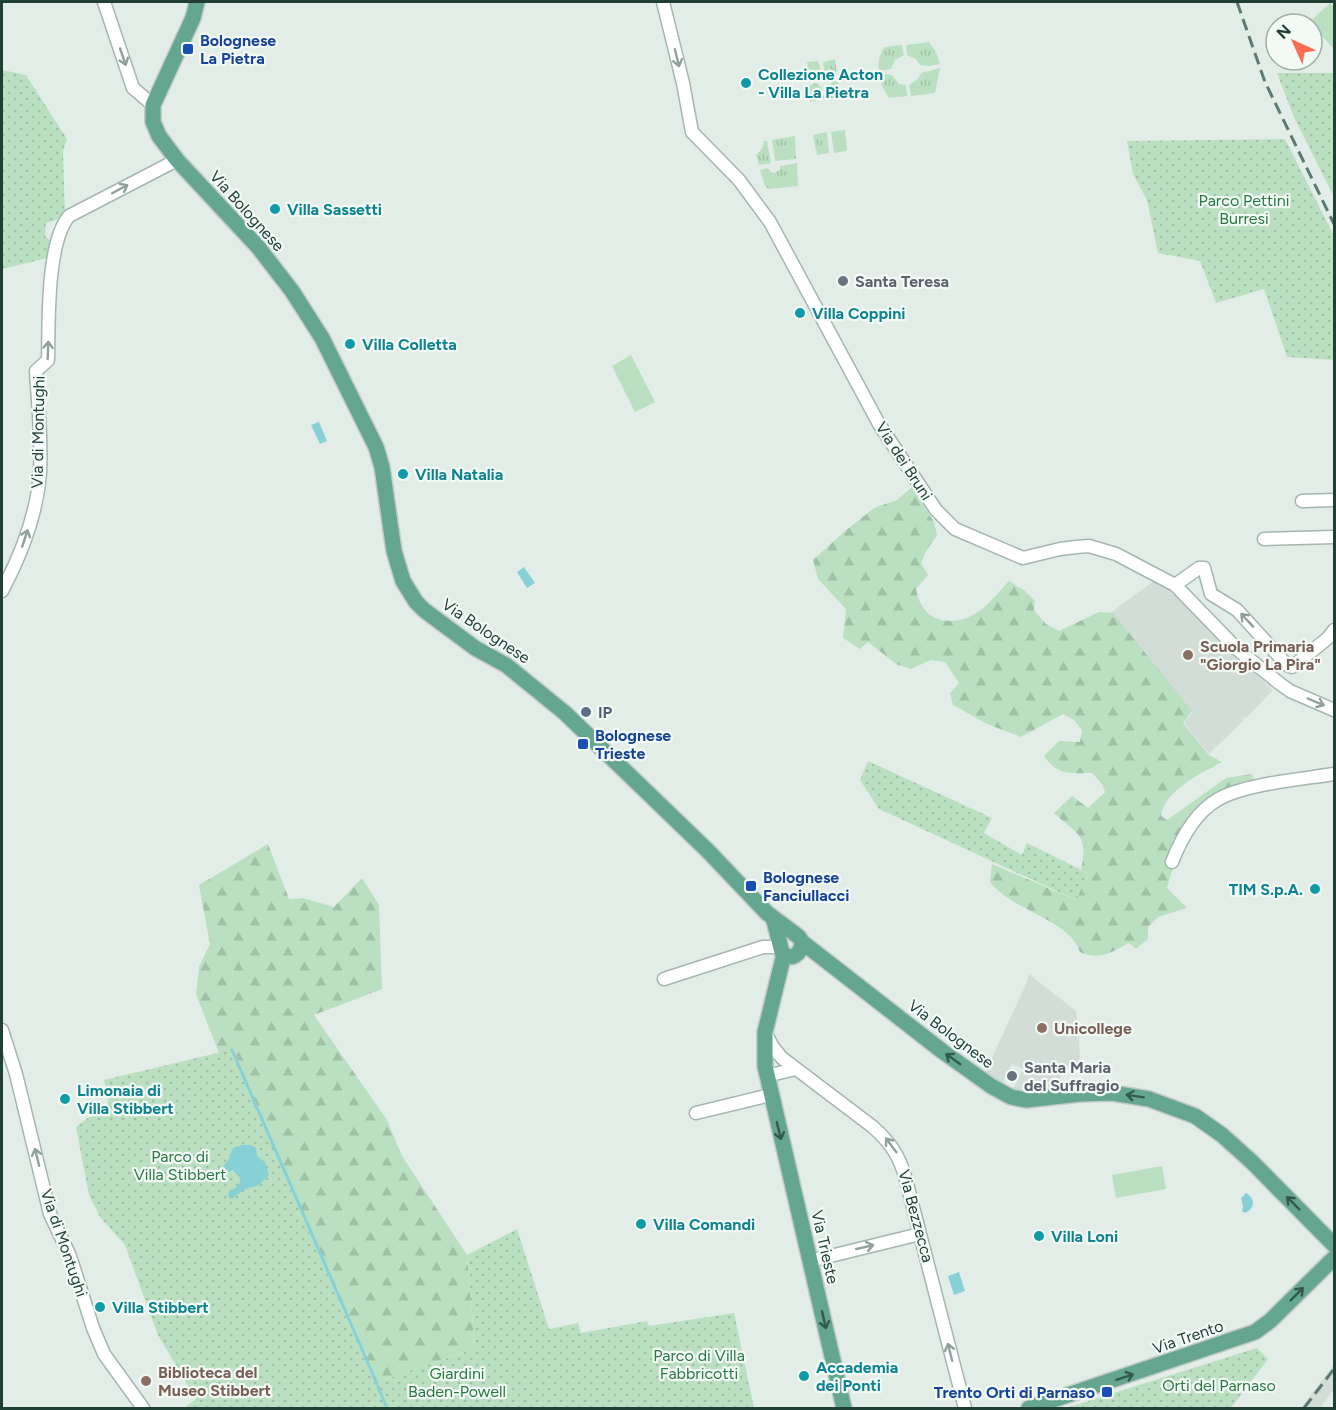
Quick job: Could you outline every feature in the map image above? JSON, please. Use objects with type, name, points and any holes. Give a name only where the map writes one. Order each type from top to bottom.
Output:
[{"type":"main road","points":[[153,105],[185,36],[197,2]]},
{"type":"main road","name":"Via Bolognese","points":[[153,105],[155,129],[177,160],[258,247],[292,291],[322,338],[376,447],[382,467],[394,551],[403,581],[424,610],[475,648],[515,672],[565,713],[683,826],[773,918],[788,944],[991,1086],[1011,1097],[1026,1100],[1112,1093],[1149,1099],[1195,1116],[1252,1162],[1335,1245]]},
{"type":"main road","name":"Via Trieste","points":[[788,944],[765,1032],[763,1050],[766,1076],[844,1408]]},
{"type":"main road","name":"Via Trento","points":[[1029,1408],[1255,1332],[1270,1321],[1335,1258]]},
{"type":"street","points":[[104,2],[134,88],[153,105]]},
{"type":"street","name":"Via dei Bruni","points":[[663,2],[683,83],[692,132],[739,180],[779,237],[879,424],[945,521],[955,529],[1023,558],[1060,549],[1089,546],[1116,554],[1175,585],[1236,649],[1290,691],[1335,710]]},
{"type":"street","name":"Via di Montughi","points":[[2,591],[15,567],[34,509],[40,473],[36,371],[48,360],[51,278],[57,242],[64,222],[69,216],[177,160]]},
{"type":"street","points":[[1302,501],[1335,500]]},
{"type":"street","points":[[1264,539],[1335,537]]},
{"type":"street","points":[[1175,585],[1199,568],[1204,568],[1211,594],[1237,610],[1292,667]]},
{"type":"street","points":[[1279,683],[1292,667],[1335,630]]},
{"type":"street","points":[[1172,862],[1181,839],[1200,815],[1215,801],[1237,791],[1335,774]]},
{"type":"street","points":[[664,979],[763,947],[788,944]]},
{"type":"street","name":"Via di Montughi","points":[[2,1030],[16,1074],[50,1214],[70,1256],[93,1328],[104,1354],[143,1408]]},
{"type":"street","name":"Via Bezzecca","points":[[765,1032],[777,1053],[873,1127],[895,1150],[902,1164],[964,1408]]},
{"type":"street","points":[[766,1076],[796,1069]]},
{"type":"street","points":[[696,1113],[770,1095]]},
{"type":"street","points":[[810,1260],[920,1234]]},
{"type":"shaded area","name":"Scuola Primaria \"Giorgio La Pira\"","points":[[1155,580],[1180,598],[1221,642],[1273,690],[1209,754],[1184,723],[1192,713],[1106,616]]},
{"type":"shaded area","name":"Unicollege","points":[[1029,974],[1076,1011],[1080,1063],[1065,1066],[1056,1088],[1019,1092],[1013,1089],[1023,1069],[1012,1064],[1002,1084],[985,1073]]},
{"type":"shaded area","points":[[1334,1364],[1334,1389],[1320,1408],[1301,1408]]},
{"type":"green space","points":[[1330,3],[1334,7],[1334,49],[1324,38],[1324,12],[1320,12]]},
{"type":"green space","points":[[929,42],[940,64],[920,65],[916,59],[907,55],[906,45]]},
{"type":"green space","points":[[902,45],[904,55],[895,60],[891,69],[879,71],[879,58],[885,47]]},
{"type":"green space","points":[[835,59],[837,74],[831,76],[824,71],[823,62]]},
{"type":"green space","points":[[818,61],[821,71],[815,78],[810,78],[807,62]]},
{"type":"green space","points":[[940,68],[935,93],[911,96],[909,85],[918,79],[921,73]]},
{"type":"green space","points":[[2,70],[26,75],[67,139],[63,151],[65,217],[46,223],[45,236],[54,244],[52,257],[2,269]]},
{"type":"green space","name":"Parco Pettini Burresi","points":[[1277,73],[1334,73],[1334,197],[1294,117]]},
{"type":"green space","points":[[880,75],[892,75],[899,84],[906,85],[907,96],[889,98],[882,86]]},
{"type":"green space","points":[[832,81],[838,82],[840,98],[827,98],[826,88]]},
{"type":"green space","points":[[816,83],[822,88],[824,99],[810,102],[809,86]]},
{"type":"green space","points":[[845,130],[847,149],[834,153],[831,132]]},
{"type":"green space","points":[[827,132],[829,153],[817,155],[813,135]]},
{"type":"green space","points":[[795,136],[796,159],[775,161],[772,140]]},
{"type":"green space","name":"Parco Pettini Burresi","points":[[1285,139],[1334,236],[1334,360],[1287,357],[1264,289],[1216,303],[1200,261],[1158,253],[1147,200],[1133,174],[1127,141]]},
{"type":"green space","points":[[764,141],[767,141],[771,162],[759,165],[756,155],[762,149]]},
{"type":"green space","points":[[797,163],[798,186],[769,189],[765,186],[760,170],[768,168],[775,173],[780,166]]},
{"type":"green space","points":[[631,355],[655,402],[635,412],[612,366]]},
{"type":"green space","points":[[912,487],[934,522],[937,535],[921,563],[928,575],[916,589],[919,601],[925,610],[942,620],[962,619],[986,606],[1009,581],[1025,591],[1035,601],[1034,610],[1046,624],[1059,631],[1099,612],[1113,613],[1192,711],[1183,723],[1209,755],[1222,762],[1176,791],[1169,798],[1161,816],[1167,820],[1226,778],[1252,774],[1255,785],[1231,788],[1184,828],[1167,888],[1187,908],[1158,917],[1148,927],[1148,939],[1136,949],[1129,943],[1099,955],[1093,956],[1080,952],[1074,941],[1064,931],[1012,901],[990,882],[992,864],[1076,900],[1088,873],[1081,869],[1082,842],[1075,831],[1054,813],[1072,796],[1088,808],[1105,792],[1102,784],[1092,773],[1070,773],[1059,770],[1044,756],[1059,741],[1080,742],[1082,730],[1074,720],[1063,714],[1021,737],[987,724],[953,705],[950,693],[959,683],[945,662],[931,660],[911,669],[896,664],[868,642],[860,649],[843,638],[846,609],[818,579],[813,560],[874,508],[897,500]]},
{"type":"green space","points":[[868,761],[992,818],[984,833],[1022,855],[1027,843],[1088,873],[1076,900],[879,809],[860,780]]},
{"type":"green space","points":[[268,844],[289,899],[303,898],[334,907],[362,878],[379,905],[382,989],[314,1015],[387,1120],[402,1156],[467,1255],[475,1348],[375,1383],[230,1051],[219,1053],[196,994],[199,967],[210,944],[199,885]]},
{"type":"green space","name":"Parco di Villa Stibbert","points":[[230,1050],[375,1383],[475,1348],[467,1255],[517,1229],[549,1329],[578,1323],[581,1333],[647,1321],[649,1326],[734,1313],[754,1408],[184,1408],[196,1399],[158,1335],[125,1245],[100,1217],[89,1195],[76,1127],[97,1111],[107,1108],[104,1080]]},
{"type":"green space","points":[[1162,1166],[1166,1189],[1116,1198],[1112,1175]]},
{"type":"green space","name":"Orti del Parnaso","points":[[1257,1348],[1268,1359],[1231,1408],[1066,1408]]},
{"type":"water","points":[[319,422],[327,441],[320,444],[311,425]]},
{"type":"water","points":[[524,567],[535,583],[527,588],[517,572]]},
{"type":"water","points":[[243,1145],[256,1148],[257,1156],[265,1162],[269,1175],[259,1185],[244,1190],[231,1199],[228,1196],[229,1192],[238,1186],[240,1178],[233,1170],[223,1175],[221,1169],[228,1161],[233,1148]]},
{"type":"water","points":[[1246,1193],[1253,1203],[1251,1209],[1245,1213],[1242,1211],[1241,1198]]},
{"type":"water","points":[[959,1272],[965,1291],[954,1295],[948,1276]]},
{"type":"waterway","points":[[232,1050],[377,1384]]},
{"type":"waterway","points":[[378,1387],[387,1408]]},
{"type":"railway","points":[[1237,2],[1265,82],[1334,224]]},
{"type":"railway","points":[[1304,1408],[1334,1369]]},
{"type":"place","name":"Bolognese La Pietra","points":[[188,49]]},
{"type":"place","name":"Collezione Acton - Villa La Pietra","points":[[746,83]]},
{"type":"place","name":"Villa Sassetti","points":[[275,209]]},
{"type":"place","name":"Santa Teresa","points":[[843,281]]},
{"type":"place","name":"Villa Coppini","points":[[800,313]]},
{"type":"place","name":"Villa Colletta","points":[[350,344]]},
{"type":"place","name":"Villa Natalia","points":[[403,474]]},
{"type":"place","name":"Scuola Primaria \"Giorgio La Pira\"","points":[[1188,655]]},
{"type":"place","name":"IP","points":[[586,712]]},
{"type":"place","name":"Bolognese Trieste","points":[[583,744]]},
{"type":"place","name":"Bolognese Fanciullacci","points":[[751,886]]},
{"type":"place","name":"TIM S.p.A.","points":[[1315,889]]},
{"type":"place","name":"Unicollege","points":[[1042,1028]]},
{"type":"place","name":"Santa Maria del Suffragio","points":[[1012,1076]]},
{"type":"place","name":"Limonaia di Villa Stibbert","points":[[65,1099]]},
{"type":"place","name":"Villa Comandi","points":[[641,1224]]},
{"type":"place","name":"Villa Loni","points":[[1039,1236]]},
{"type":"place","name":"Villa Stibbert","points":[[100,1307]]},
{"type":"place","name":"Accademia dei Ponti","points":[[804,1376]]},
{"type":"place","name":"Biblioteca del Museo Stibbert","points":[[146,1381]]},
{"type":"place","name":"Trento Orti di Parnaso","points":[[1107,1392]]},
{"type":"park label","name":"Parco di Villa Fabbricotti","points":[[699,1364]]},
{"type":"park label","name":"Giardini Baden-Powell","points":[[457,1382]]}]
